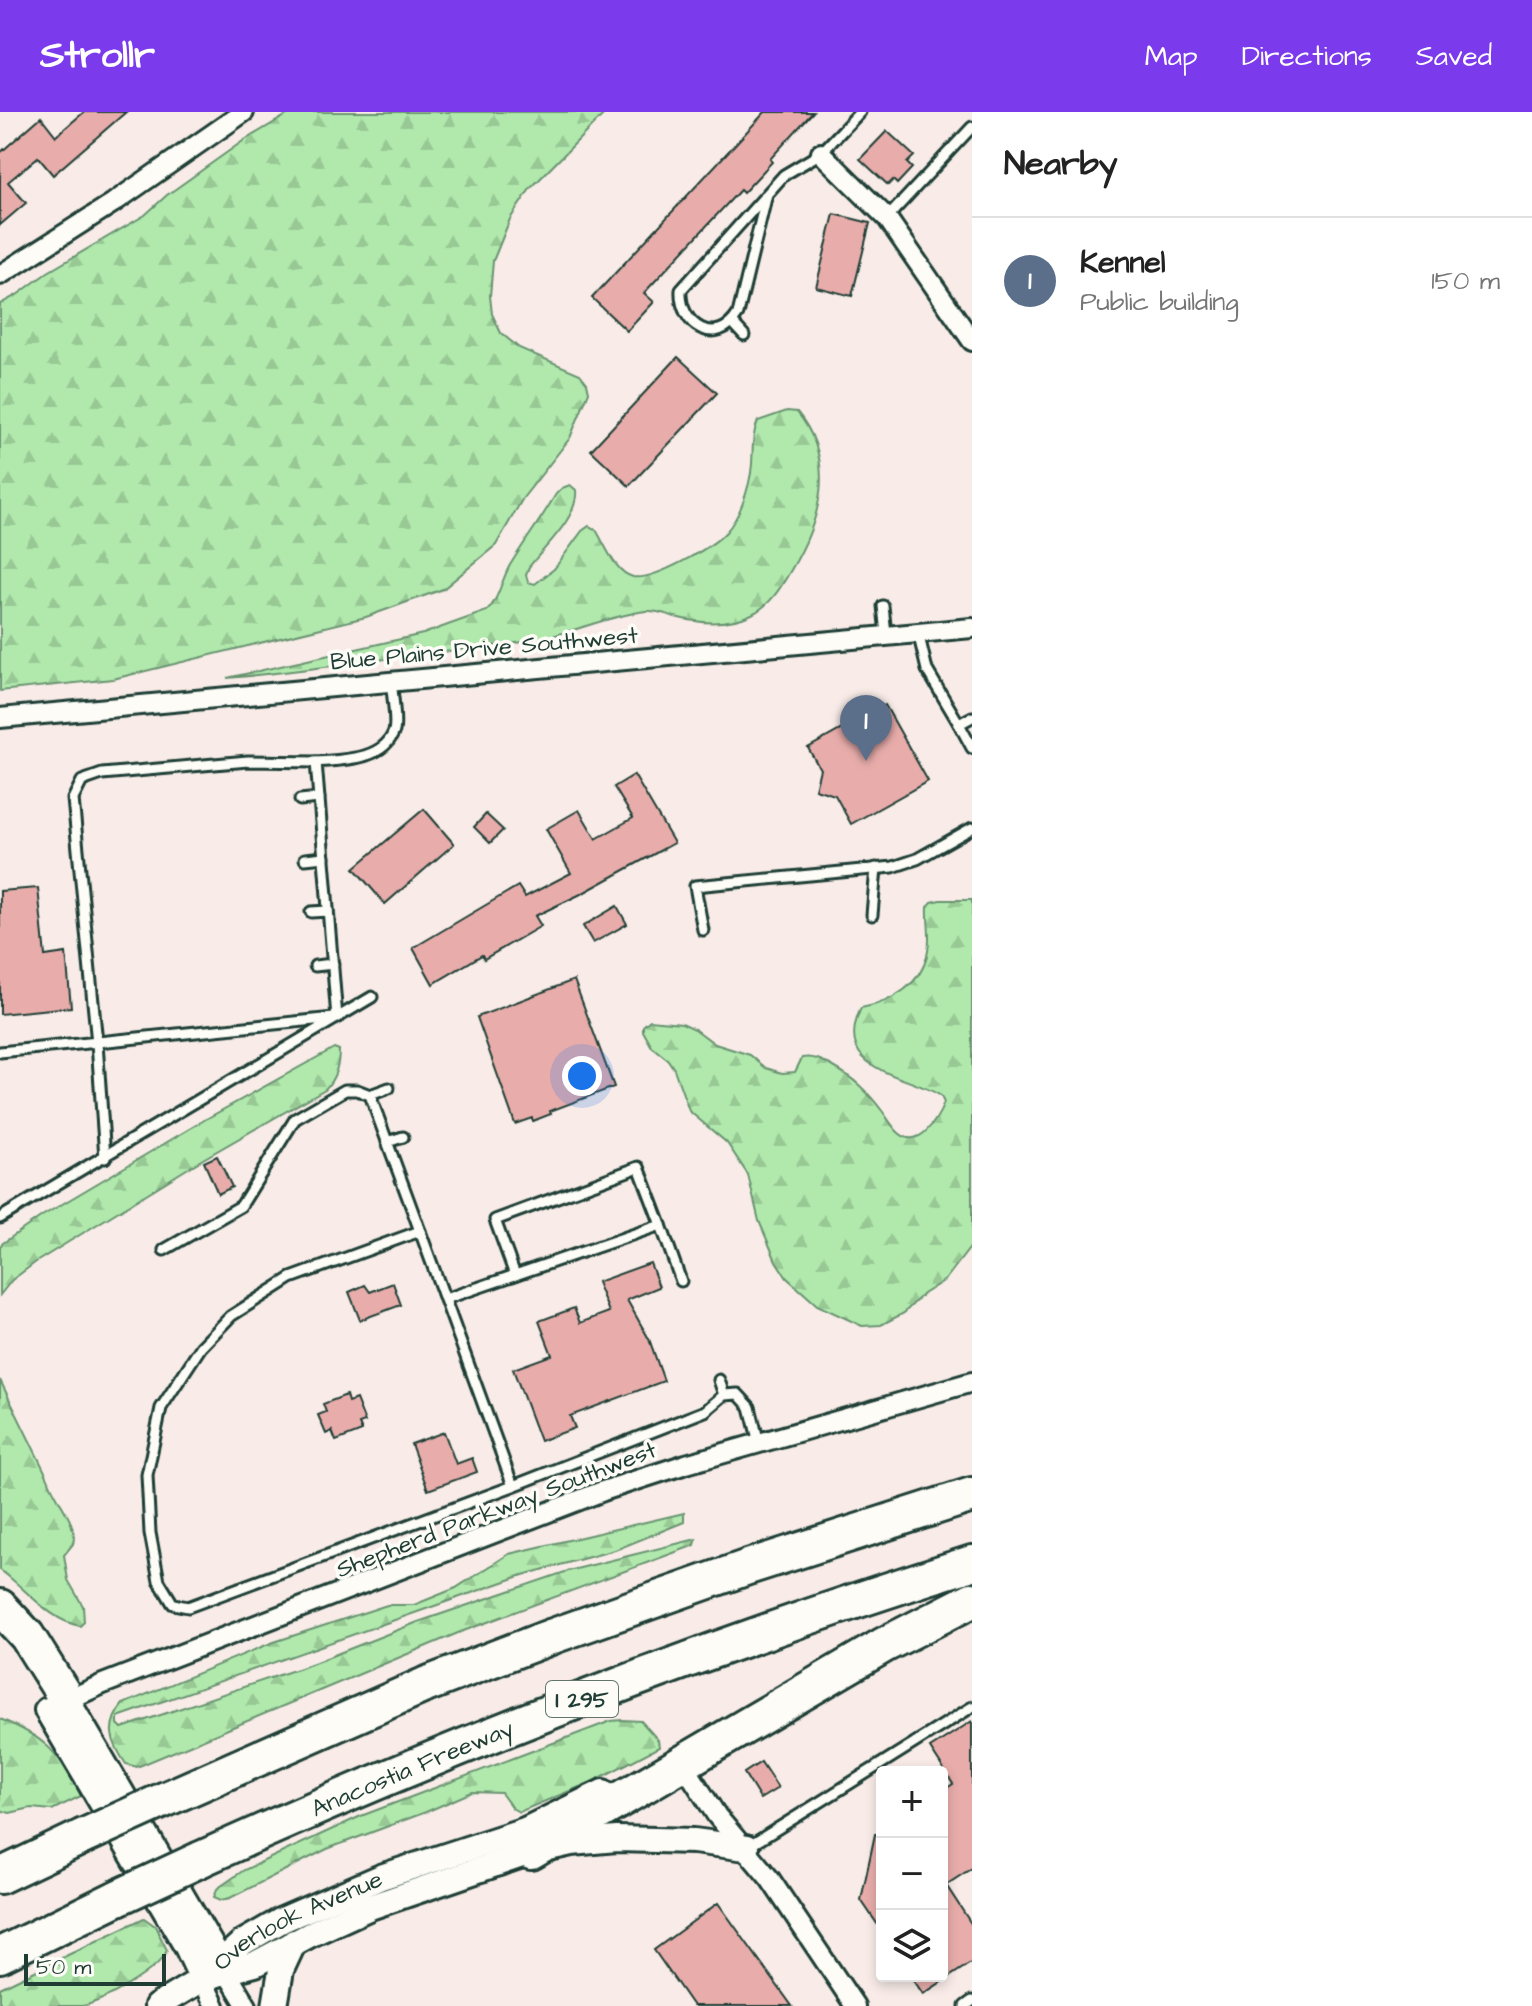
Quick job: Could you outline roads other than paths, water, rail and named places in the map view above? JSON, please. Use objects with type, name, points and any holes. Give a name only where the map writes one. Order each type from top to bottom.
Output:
[{"type":"highway","points":[[0,1860],[78,1831],[162,1793],[425,1685],[553,1636],[748,1567],[972,1495]]},
{"type":"highway","name":"Anacostia Freeway","points":[[0,1955],[201,1859],[440,1756],[788,1623],[972,1563]]},
{"type":"highway","points":[[531,1852],[884,1645],[972,1600]]},
{"type":"highway","points":[[0,1607],[27,1636],[57,1705]]},
{"type":"highway","points":[[0,1637],[23,1669],[57,1705]]},
{"type":"highway","points":[[0,1876],[78,1831]]},
{"type":"street","points":[[0,275],[113,203],[244,112]]},
{"type":"street","points":[[821,153],[887,218],[972,341]]},
{"type":"street","name":"Blue Plains Drive Southwest","points":[[0,718],[972,628]]},
{"type":"street","name":"Shepherd Parkway Southwest","points":[[57,1705],[565,1505],[672,1469],[972,1382]]},
{"type":"street","points":[[57,1705],[247,2006]]},
{"type":"street","points":[[57,1705],[187,1947],[215,2006]]},
{"type":"street","points":[[682,1762],[717,1816],[770,1879],[855,2006]]},
{"type":"street","name":"Overlook Avenue","points":[[157,2006],[224,1967],[261,1932],[334,1896],[381,1877],[525,1830],[658,1764],[682,1762]]},
{"type":"street","name":"Overlook Avenue","points":[[224,1967],[255,1964],[370,1907],[531,1852],[571,1843],[625,1839],[694,1841],[746,1848]]},
{"type":"street","points":[[275,2006],[281,1970],[294,1942]]},
{"type":"lane","points":[[767,194],[738,314],[733,323],[721,330],[704,330],[686,318],[680,304],[681,290],[784,175],[821,153],[860,112]]},
{"type":"lane","points":[[887,218],[972,127]]},
{"type":"lane","points":[[733,323],[744,335]]},
{"type":"lane","points":[[883,606],[886,634]]},
{"type":"lane","points":[[917,631],[927,670],[972,748]]},
{"type":"lane","points":[[105,1158],[73,799],[82,781],[102,774],[248,761],[316,762],[358,758],[383,748],[394,731],[391,680]]},
{"type":"lane","points":[[959,724],[972,717]]},
{"type":"lane","points":[[316,762],[337,1018]]},
{"type":"lane","points":[[300,800],[319,798]]},
{"type":"lane","points":[[703,930],[695,886],[893,867],[917,859],[972,828]]},
{"type":"lane","points":[[305,859],[324,857]]},
{"type":"lane","points":[[872,915],[876,868]]},
{"type":"lane","points":[[311,912],[328,911]]},
{"type":"lane","points":[[315,966],[333,964]]},
{"type":"lane","points":[[0,1218],[372,997]]},
{"type":"lane","points":[[0,1052],[337,1018]]},
{"type":"lane","points":[[164,1250],[241,1206],[295,1119],[345,1090],[370,1095],[389,1088]]},
{"type":"lane","points":[[370,1095],[513,1486]]},
{"type":"lane","points":[[387,1142],[403,1137]]},
{"type":"lane","points":[[515,1275],[495,1220],[639,1167],[681,1281]]},
{"type":"lane","points":[[445,1299],[661,1225]]},
{"type":"lane","points":[[420,1231],[291,1278],[231,1316],[201,1347],[161,1408],[147,1475],[150,1533],[159,1581],[173,1604],[188,1607],[513,1486],[705,1411],[724,1395],[738,1394],[750,1407],[759,1443]]},
{"type":"lane","points":[[719,1380],[724,1395]]},
{"type":"lane","points":[[746,1848],[972,1707]]},
{"type":"lane","points":[[965,2006],[972,2001]]},
{"type":"place","name":"Kennel","points":[[866,761]]}]
